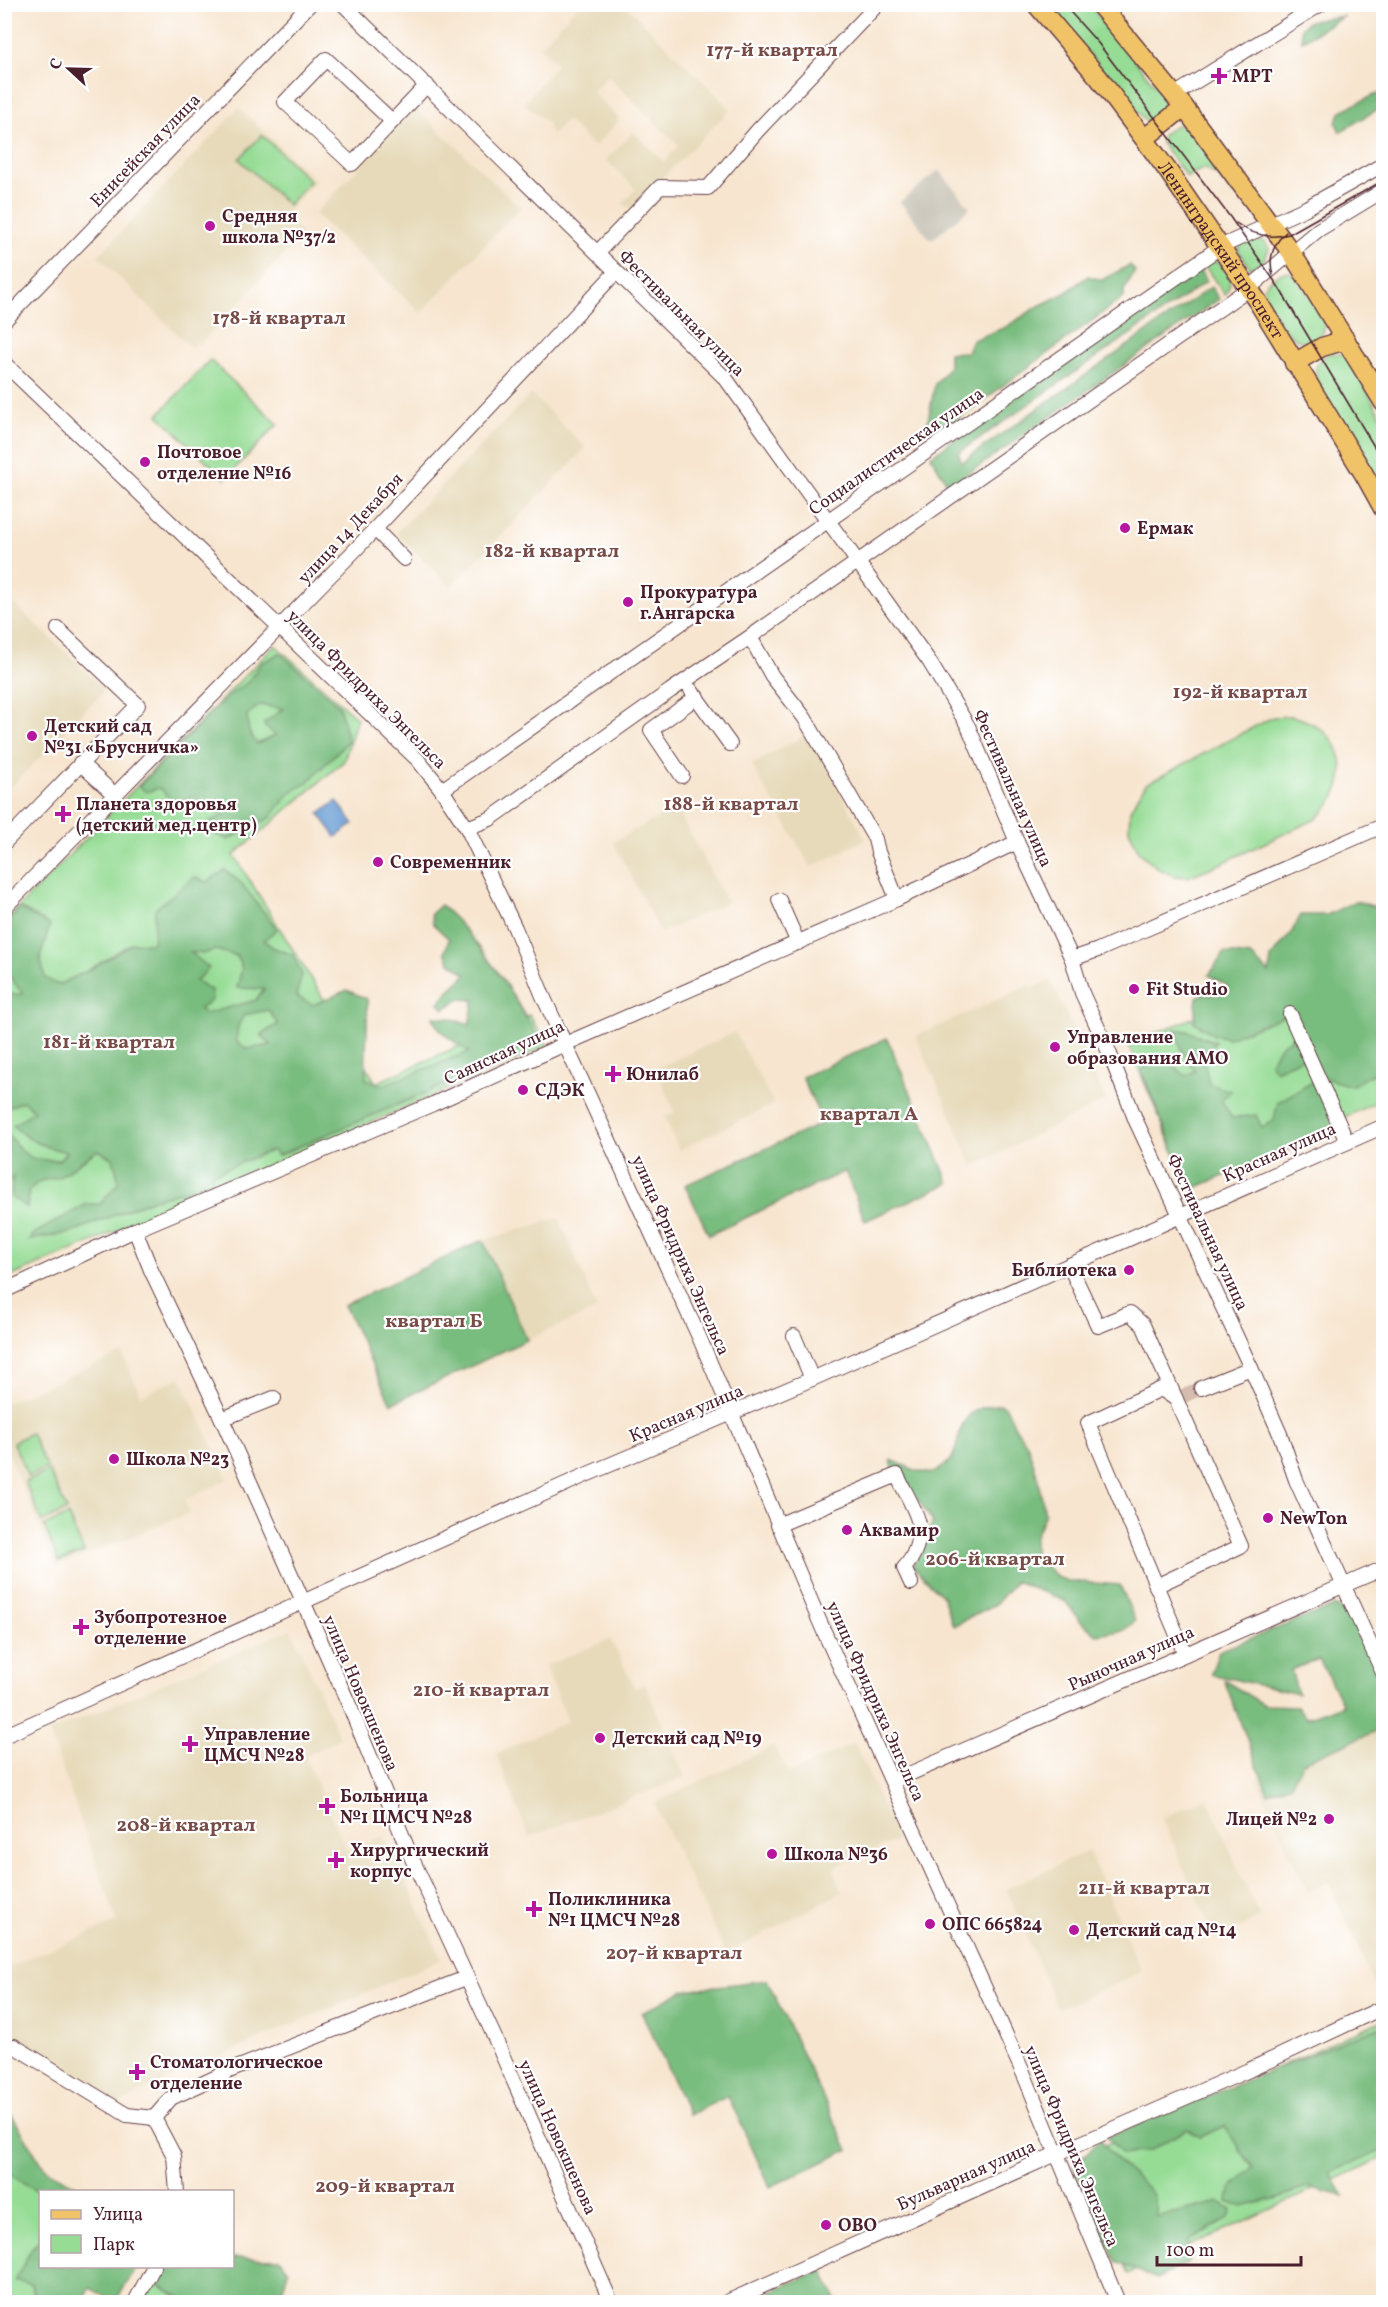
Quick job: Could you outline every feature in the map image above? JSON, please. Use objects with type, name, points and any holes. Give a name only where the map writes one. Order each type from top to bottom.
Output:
[{"type":"main road","name":"Ленинградский проспект","points":[[1036,4],[1099,78],[1145,138],[1220,247],[1364,474],[1383,510]]},
{"type":"main road","points":[[1099,4],[1179,101],[1291,252],[1383,403]]},
{"type":"main road","points":[[1145,138],[1179,101]]},
{"type":"main road","points":[[1294,363],[1322,347],[1346,340]]},
{"type":"street","name":"Енисейская улица","points":[[4,321],[310,4]]},
{"type":"street","name":"Фестивальная улица","points":[[343,4],[726,380],[929,661],[968,726],[1017,842],[1072,959],[1082,993],[1136,1121],[1251,1368],[1280,1434],[1296,1480],[1383,1675]]},
{"type":"street","points":[[598,252],[660,187],[708,188],[758,130],[878,4]]},
{"type":"street","points":[[1179,101],[1321,4]]},
{"type":"street","points":[[392,121],[326,59],[285,102],[352,164],[427,85]]},
{"type":"street","name":"Социалистическая улица","points":[[442,790],[1220,247],[1306,208],[1383,164]]},
{"type":"street","points":[[467,828],[489,819],[858,562],[1248,289],[1318,230],[1383,190]]},
{"type":"street","name":"улица 14 Декабря","points":[[4,908],[375,529],[616,272]]},
{"type":"street","name":"улица Фридриха Энгельса","points":[[4,363],[418,760],[442,790],[467,828],[515,928],[732,1413],[822,1628],[1025,2077],[1118,2302]]},
{"type":"street","points":[[375,529],[404,559]]},
{"type":"street","points":[[4,843],[138,705],[58,629]]},
{"type":"street","points":[[750,637],[772,676],[804,717],[875,839],[897,899]]},
{"type":"street","points":[[685,681],[730,744]]},
{"type":"street","points":[[682,776],[651,730],[697,698]]},
{"type":"street","points":[[80,763],[116,796]]},
{"type":"street","points":[[1072,959],[1098,950],[1380,827],[1383,835]]},
{"type":"street","name":"Саянская улица","points":[[4,1292],[135,1230],[433,1104],[897,899],[1017,842]]},
{"type":"street","points":[[779,900],[798,943]]},
{"type":"street","points":[[1290,1014],[1347,1142]]},
{"type":"street","name":"Красная улица","points":[[4,1736],[302,1602],[1383,1126]]},
{"type":"street","name":"улица Новокшенова","points":[[135,1230],[151,1270],[222,1419],[350,1707],[409,1852],[468,1977],[611,2302]]},
{"type":"street","points":[[1069,1265],[1098,1326],[1130,1313],[1143,1325],[1180,1397],[1240,1546],[1156,1586]]},
{"type":"street","points":[[794,1336],[812,1379]]},
{"type":"street","points":[[1201,1389],[1251,1368]]},
{"type":"street","points":[[1180,1397],[1161,1389],[1088,1423],[1185,1654]]},
{"type":"street","points":[[222,1419],[274,1398]]},
{"type":"street","points":[[778,1525],[897,1475],[919,1524],[912,1560],[904,1568],[911,1583]]},
{"type":"street","name":"Рыночная улица","points":[[893,1781],[1383,1568]]},
{"type":"street","points":[[154,2118],[171,2098],[234,2069],[468,1977]]},
{"type":"street","name":"Бульварная улица","points":[[727,2302],[1249,2070],[1383,2007]]},
{"type":"street","points":[[14,2046],[127,2115],[154,2118]]},
{"type":"street","points":[[154,2118],[174,2156],[177,2190]]},
{"type":"street","points":[[141,2299],[153,2268]]},
{"type":"shaded area","points":[[624,4],[731,109],[632,208],[622,204],[636,189],[606,160],[633,132],[664,162],[679,146],[608,76],[592,92],[620,119],[594,147],[567,120],[551,136],[548,123],[524,103],[557,64],[540,47],[578,5]]},
{"type":"shaded area","name":"Средняя школа №37/2","points":[[239,108],[316,181],[283,216],[303,234],[200,344],[197,342],[191,348],[98,256]]},
{"type":"shaded area","points":[[415,108],[520,207],[421,313],[315,214]]},
{"type":"shaded area","points":[[939,170],[970,208],[931,240],[900,202]]},
{"type":"shaded area","points":[[531,394],[586,448],[451,587],[396,533]]},
{"type":"shaded area","name":"Детский сад №31 «Брусничка»","points":[[4,594],[105,690],[10,788],[4,783]]},
{"type":"shaded area","points":[[808,733],[866,840],[811,867],[752,765]]},
{"type":"shaded area","points":[[676,808],[727,902],[661,933],[613,842]]},
{"type":"shaded area","points":[[1051,980],[1106,1100],[973,1166],[916,1036],[1030,985],[1032,989]]},
{"type":"shaded area","points":[[735,1032],[774,1104],[679,1150],[665,1117],[675,1112],[656,1069]]},
{"type":"shaded area","points":[[559,1218],[597,1309],[527,1340],[483,1240]]},
{"type":"shaded area","name":"Школа №23","points":[[122,1353],[141,1396],[180,1377],[228,1479],[185,1500],[190,1513],[56,1567],[5,1446],[4,1404]]},
{"type":"shaded area","points":[[291,1629],[340,1738],[305,1757],[348,1853],[384,1836],[442,1959],[177,2075],[118,2104],[5,2038],[5,1974],[10,1966],[117,1922],[49,1732]]},
{"type":"shaded area","name":"Детский сад №19","points":[[610,1639],[635,1688],[645,1684],[685,1777],[529,1837],[496,1754],[568,1721],[545,1666]]},
{"type":"shaded area","name":"Лицей №2","points":[[1384,1725],[1383,1990],[1378,1992],[1329,1883],[1307,1892],[1256,1778],[1285,1763]]},
{"type":"shaded area","name":"Школа №36","points":[[855,1743],[897,1840],[834,1868],[842,1892],[726,1954],[654,1803],[773,1746],[790,1773]]},
{"type":"shaded area","points":[[1207,1798],[1260,1918],[1215,1939],[1162,1818]]},
{"type":"shaded area","name":"Детский сад №14","points":[[1088,1851],[1142,1972],[1058,2009],[1006,1889]]},
{"type":"green space","points":[[1047,5],[1089,5],[1168,101],[1161,115],[1148,122],[1143,118]]},
{"type":"green space","points":[[1344,16],[1302,41],[1301,28],[1309,21]]},
{"type":"green space","points":[[1383,91],[1383,106],[1340,132],[1336,123],[1341,111]]},
{"type":"green space","points":[[1176,125],[1186,125],[1238,192],[1233,194],[1219,177],[1204,168],[1187,177],[1161,143],[1162,135]]},
{"type":"green space","points":[[262,135],[310,181],[288,205],[239,159]]},
{"type":"green space","points":[[1254,239],[1265,242],[1269,249],[1263,262],[1250,268],[1238,250],[1241,244]]},
{"type":"green space","points":[[1213,261],[1227,270],[1229,274],[1230,284],[1225,295],[1203,264]]},
{"type":"green space","points":[[1130,265],[1135,271],[1124,290],[1124,297],[936,435],[927,425],[935,384],[949,367],[949,353],[967,352],[973,340],[1006,327],[1065,293],[1088,276],[1102,280]]},
{"type":"green space","points":[[1198,268],[1207,281],[958,453],[962,462],[1211,287],[1219,299],[949,487],[931,456]]},
{"type":"green space","points":[[1288,272],[1295,275],[1323,319],[1323,331],[1316,339],[1307,342],[1298,340],[1282,326],[1270,306],[1263,287],[1271,279]]},
{"type":"green space","points":[[1330,353],[1347,355],[1383,420],[1383,495],[1316,379],[1318,363]]},
{"type":"green space","points":[[210,360],[278,424],[225,479],[158,415]]},
{"type":"green space","points":[[275,645],[357,718],[344,761],[234,855],[376,1083],[529,1015],[548,1046],[5,1279],[5,921]]},
{"type":"green space","points":[[280,653],[339,706],[348,741],[307,783],[291,792],[270,818],[228,840],[209,831],[206,824],[224,815],[213,807],[194,796],[175,805],[160,788],[146,792],[139,786],[228,696],[247,683],[261,663]],"holes":[[[260,705],[283,709],[264,723],[265,727],[276,735],[257,744],[249,732],[247,715]]]},
{"type":"green space","points":[[1291,716],[1310,722],[1325,732],[1335,744],[1341,758],[1342,773],[1338,789],[1330,804],[1316,819],[1188,877],[1175,876],[1159,869],[1139,852],[1129,830],[1130,810],[1146,784],[1273,717]]},
{"type":"green space","points":[[225,870],[241,883],[277,929],[264,940],[272,947],[293,955],[302,975],[296,996],[313,1005],[347,990],[367,999],[366,1079],[383,1085],[469,1052],[443,1033],[433,1017],[449,1018],[469,1025],[474,1000],[460,999],[444,1009],[439,1003],[466,974],[450,962],[445,952],[449,939],[433,924],[431,914],[441,905],[483,952],[539,1040],[463,1077],[277,1156],[273,1150],[212,1174],[212,1183],[154,1199],[70,1233],[29,1240],[35,1233],[87,1204],[100,1204],[119,1182],[113,1159],[98,1150],[59,1177],[40,1181],[29,1190],[27,1208],[11,1197],[13,1177],[5,1187],[5,1137],[10,1137],[21,1150],[35,1159],[59,1160],[67,1152],[38,1143],[18,1131],[13,1125],[34,1111],[23,1101],[5,1109],[5,995],[23,994],[5,970],[5,925],[20,908],[50,925],[40,957],[45,978],[58,985],[89,970],[132,943],[153,943],[155,909],[194,877],[207,882]],"holes":[[[215,950],[237,956],[242,968],[237,988],[264,989],[256,1000],[205,1014],[200,1009],[212,1000],[211,990],[196,981],[209,968],[190,952],[203,954]],[[268,1010],[278,1024],[261,1035],[271,1045],[247,1049],[236,1041],[238,1026],[244,1015]]]},
{"type":"green space","points":[[1356,901],[1383,909],[1383,1071],[1381,1069],[1351,1086],[1315,1075],[1302,1058],[1275,1070],[1270,1062],[1281,1045],[1297,1035],[1286,1015],[1229,1038],[1214,1035],[1194,1022],[1197,998],[1204,994],[1225,994],[1228,986],[1209,975],[1224,953],[1251,956],[1269,973],[1271,958],[1291,933],[1301,915],[1327,915]]},
{"type":"green space","points":[[1383,942],[1383,1099],[1190,1190],[1128,1044]]},
{"type":"green space","points":[[1175,1029],[1216,1042],[1203,1056],[1209,1084],[1231,1091],[1221,1100],[1232,1118],[1256,1115],[1262,1128],[1274,1120],[1278,1102],[1316,1080],[1338,1129],[1190,1190],[1141,1070],[1154,1061],[1169,1062],[1186,1076],[1195,1071],[1182,1051]]},
{"type":"green space","points":[[887,1038],[949,1183],[865,1221],[845,1171],[709,1235],[685,1185],[823,1123],[802,1077]]},
{"type":"green space","points":[[483,1240],[527,1340],[391,1404],[344,1305]]},
{"type":"green space","points":[[1001,1404],[1006,1407],[1015,1427],[1028,1446],[1037,1475],[1045,1514],[1034,1538],[1034,1554],[1057,1577],[1068,1581],[1120,1585],[1135,1621],[1125,1630],[1098,1635],[1080,1621],[1065,1601],[1016,1581],[996,1604],[953,1626],[943,1597],[913,1566],[933,1522],[919,1501],[896,1481],[891,1460],[913,1470],[930,1473],[937,1471],[952,1457],[963,1424],[970,1415],[982,1408]]},
{"type":"green space","points":[[31,1433],[47,1468],[28,1477],[13,1442]]},
{"type":"green space","points":[[49,1471],[67,1510],[42,1522],[25,1482]]},
{"type":"green space","points":[[68,1515],[84,1552],[59,1562],[44,1526]]},
{"type":"green space","points":[[1334,1606],[1353,1616],[1383,1678],[1383,1728],[1303,1762],[1291,1784],[1268,1793],[1224,1680],[1264,1705],[1297,1706],[1306,1718],[1343,1705],[1319,1659],[1291,1670],[1298,1694],[1211,1674],[1219,1651]]},
{"type":"green space","points":[[767,1980],[848,2150],[770,2187],[728,2096],[689,2115],[642,2013],[684,1990]]},
{"type":"green space","points":[[1383,2020],[1383,2158],[1128,2274],[1074,2159]]},
{"type":"green space","points":[[1379,2027],[1383,2033],[1383,2149],[1330,2173],[1344,2196],[1308,2187],[1243,2207],[1227,2201],[1233,2186],[1253,2168],[1224,2126],[1200,2137],[1187,2129],[1151,2150],[1123,2155],[1107,2137]]},
{"type":"green space","points":[[5,2110],[11,2114],[45,2169],[85,2190],[39,2191],[12,2176],[5,2162]]},
{"type":"green space","points":[[1100,2139],[1122,2165],[1148,2188],[1155,2200],[1156,2217],[1220,2202],[1231,2209],[1229,2219],[1189,2240],[1188,2263],[1157,2279],[1116,2262],[1073,2168]]},
{"type":"green space","points":[[4,2162],[12,2176],[39,2191],[39,2240],[15,2280],[31,2284],[36,2302],[5,2302]]},
{"type":"green space","points":[[39,2240],[39,2268],[136,2268],[115,2302],[90,2288],[84,2302],[36,2302],[31,2284],[15,2280]]},
{"type":"green space","points":[[234,2258],[280,2259],[289,2270],[279,2302],[187,2302],[154,2282],[163,2268],[234,2268]]},
{"type":"green space","points":[[823,2271],[837,2302],[786,2302],[770,2291]]},
{"type":"green space","points":[[154,2282],[187,2302],[144,2302]]},
{"type":"water","points":[[337,801],[354,824],[336,837],[319,814]]},
{"type":"tunnel","points":[[1183,1396],[1201,1388]]},
{"type":"tram line","points":[[1063,4],[1098,43],[1230,217],[1278,286],[1384,463]]},
{"type":"tram line","points":[[1236,223],[1261,235],[1289,234],[1384,180]]},
{"type":"tram line","points":[[1273,275],[1271,263],[1273,252],[1278,241],[1286,232]]},
{"type":"place","name":"МРТ","points":[[1219,76]]},
{"type":"place","name":"Средняя школа №37/2","points":[[210,226]]},
{"type":"place","name":"Почтовое отделение №16","points":[[145,462]]},
{"type":"place","name":"Ермак","points":[[1125,528]]},
{"type":"place","name":"Прокуратура г.Ангарска","points":[[628,602]]},
{"type":"place","name":"Детский сад №31 «Брусничка»","points":[[32,736]]},
{"type":"place","name":"Планета здоровья (детский мед.центр)","points":[[63,814]]},
{"type":"place","name":"Современник","points":[[378,862]]},
{"type":"place","name":"Fit Studio","points":[[1134,989]]},
{"type":"place","name":"Управление образования АМО","points":[[1055,1047]]},
{"type":"place","name":"Юнилаб","points":[[613,1074]]},
{"type":"place","name":"СДЭК","points":[[523,1090]]},
{"type":"place","name":"Библиотека","points":[[1129,1270]]},
{"type":"place","name":"Школа №23","points":[[114,1459]]},
{"type":"place","name":"NewTon","points":[[1268,1518]]},
{"type":"place","name":"Аквамир","points":[[847,1530]]},
{"type":"place","name":"Зубопротезное отделение","points":[[81,1627]]},
{"type":"place","name":"Детский сад №19","points":[[600,1738]]},
{"type":"place","name":"Управление ЦМСЧ №28","points":[[190,1744]]},
{"type":"place","name":"Больница №1 ЦМСЧ №28","points":[[327,1806]]},
{"type":"place","name":"Лицей №2","points":[[1329,1819]]},
{"type":"place","name":"Школа №36","points":[[772,1854]]},
{"type":"place","name":"Хирургический корпус","points":[[336,1860]]},
{"type":"place","name":"Поликлиника №1 ЦМСЧ №28","points":[[534,1909]]},
{"type":"place","name":"ОПС 665824","points":[[930,1924]]},
{"type":"place","name":"Детский сад №14","points":[[1074,1930]]},
{"type":"place","name":"Стоматологическое отделение","points":[[137,2072]]},
{"type":"place","name":"ОВО","points":[[826,2225]]},
{"type":"district","name":"177-й квартал","points":[[772,49]]},
{"type":"district","name":"178-й квартал","points":[[279,317]]},
{"type":"district","name":"182-й квартал","points":[[552,550]]},
{"type":"district","name":"192-й квартал","points":[[1240,691]]},
{"type":"district","name":"188-й квартал","points":[[731,803]]},
{"type":"district","name":"181-й квартал","points":[[109,1041]]},
{"type":"district","name":"квартал А","points":[[869,1113]]},
{"type":"district","name":"квартал Б","points":[[434,1320]]},
{"type":"district","name":"206-й квартал","points":[[995,1558]]},
{"type":"district","name":"210-й квартал","points":[[481,1689]]},
{"type":"district","name":"208-й квартал","points":[[186,1824]]},
{"type":"district","name":"211-й квартал","points":[[1144,1887]]},
{"type":"district","name":"207-й квартал","points":[[674,1952]]},
{"type":"district","name":"209-й квартал","points":[[385,2185]]}]
